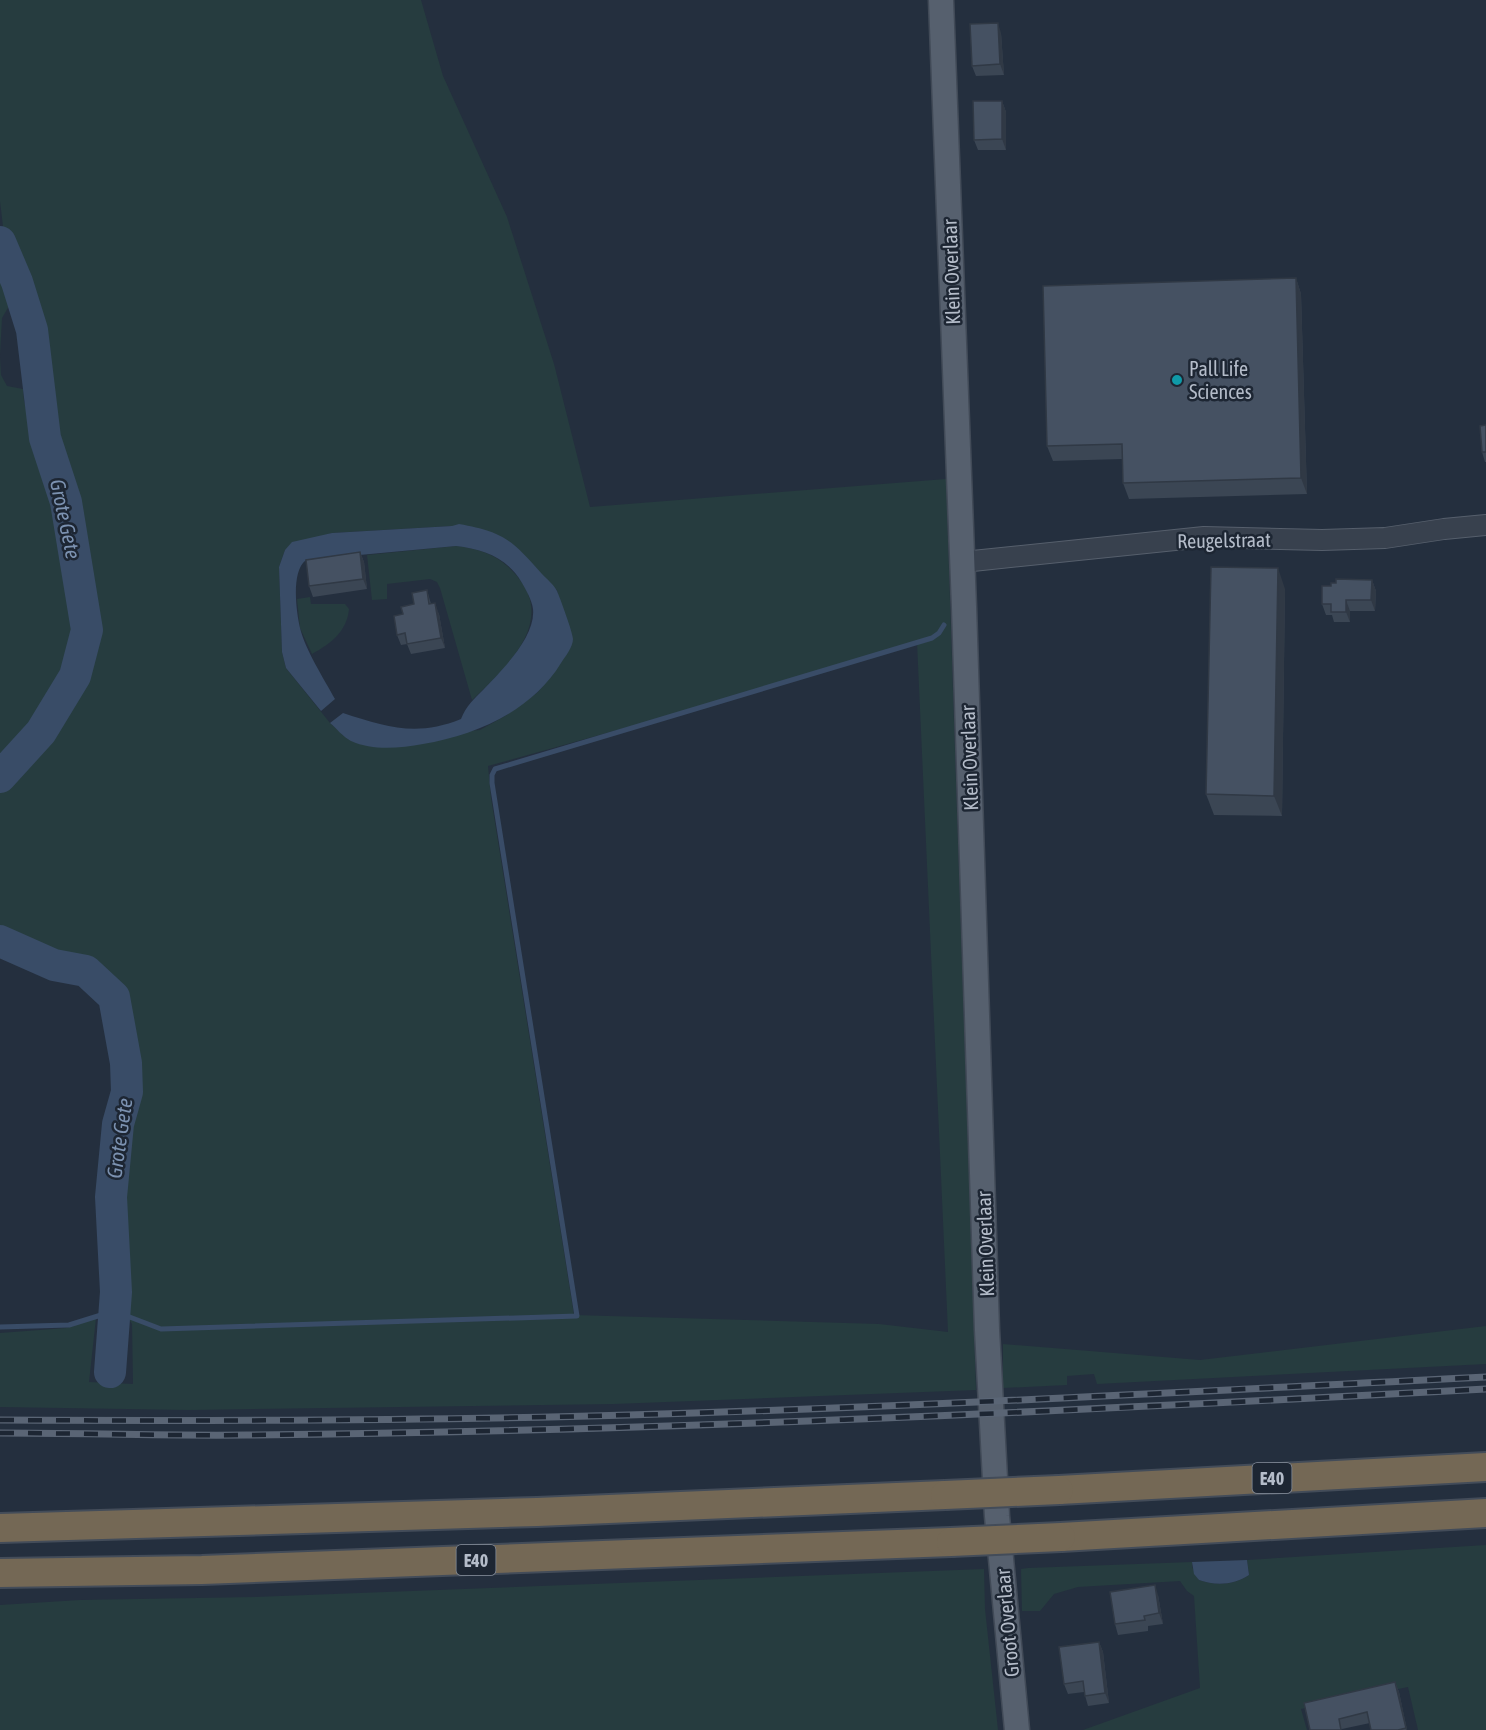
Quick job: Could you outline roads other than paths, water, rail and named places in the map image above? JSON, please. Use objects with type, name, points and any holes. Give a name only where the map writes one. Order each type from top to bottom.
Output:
[{"type":"highway","name":"E40","points":[[0,1528],[537,1512],[1059,1490],[1486,1467]]},
{"type":"highway","name":"E40","points":[[0,1573],[202,1570],[951,1542],[1486,1514]]},
{"type":"main road","name":"Klein Overlaar","points":[[940,0],[963,562],[987,1330],[997,1516]]},
{"type":"main road","name":"Groot Overlaar","points":[[997,1516],[1017,1730]]},
{"type":"street","name":"Reugelstraat","points":[[963,562],[1204,537],[1322,540],[1385,538],[1486,525]]},
{"type":"water","points":[[459,524],[487,530],[506,539],[523,553],[552,584],[557,591],[571,630],[573,642],[570,649],[549,680],[535,695],[501,718],[482,727],[443,740],[405,747],[368,746],[351,741],[330,723],[343,713],[388,726],[416,729],[430,728],[461,719],[470,703],[508,663],[523,642],[532,620],[533,609],[529,595],[510,567],[494,556],[466,547],[456,546],[306,560],[301,565],[296,582],[300,628],[310,654],[335,699],[321,711],[286,668],[282,652],[279,567],[285,550],[292,542],[332,533]]},
{"type":"water","points":[[1247,1560],[1249,1575],[1225,1584],[1199,1580],[1194,1574],[1192,1562]]},
{"type":"waterway","name":"Grote Gete","points":[[0,242],[17,282],[32,330],[45,438],[66,502],[87,630],[75,676],[41,732],[0,777]]},
{"type":"waterway","points":[[0,1327],[69,1325],[114,1311],[161,1329],[577,1316],[492,783],[495,769],[932,638],[944,625]]},
{"type":"waterway","name":"Grote Gete","points":[[0,941],[54,965],[86,971],[114,997],[126,1063],[127,1092],[118,1124],[111,1197],[116,1292],[110,1372]]},
{"type":"railway","points":[[0,1420],[314,1420],[735,1412],[1486,1377]]},
{"type":"railway","points":[[0,1433],[247,1435],[557,1429],[1021,1412],[1486,1389]]},
{"type":"place","name":"Pall Life Sciences","points":[[1177,380]]}]
